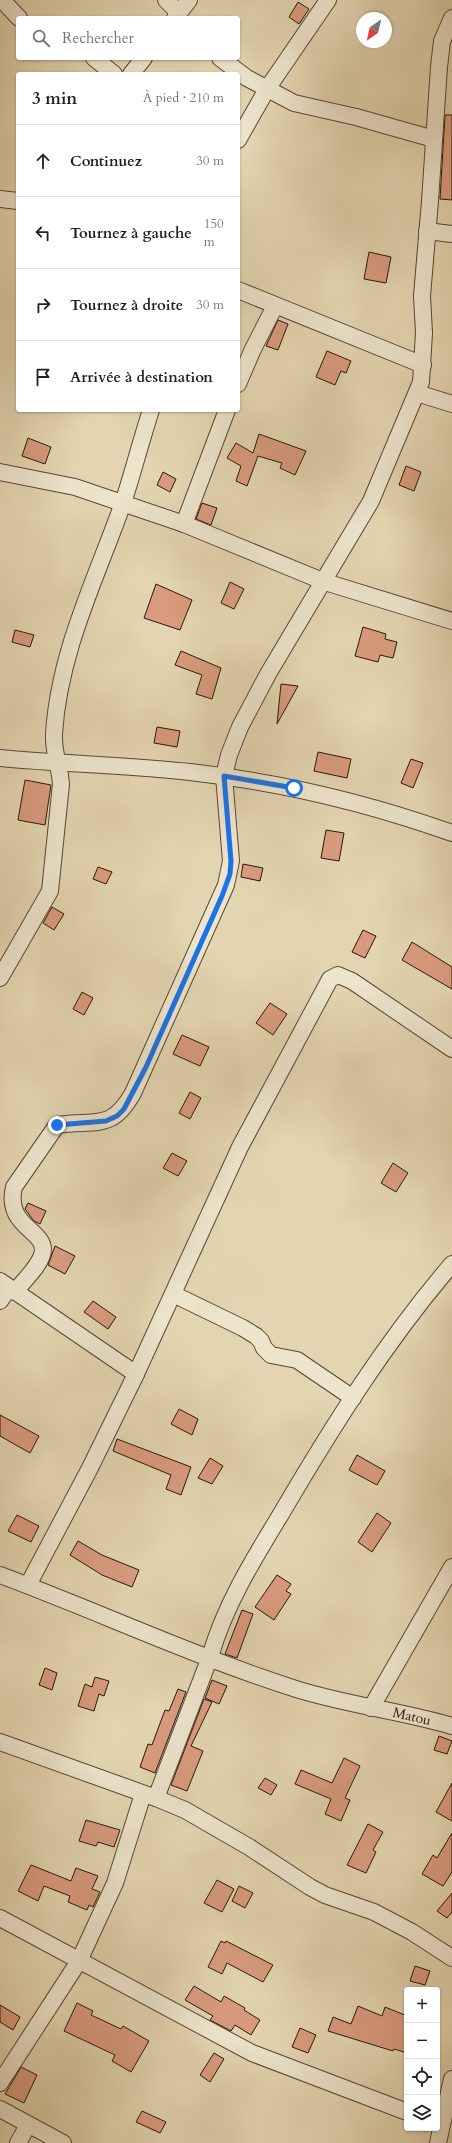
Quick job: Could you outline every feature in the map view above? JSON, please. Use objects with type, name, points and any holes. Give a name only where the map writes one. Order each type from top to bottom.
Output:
[{"type":"street","points":[[2,0],[17,16]]},
{"type":"street","points":[[166,0],[177,16],[189,0]]},
{"type":"street","points":[[240,136],[267,89],[328,0]]},
{"type":"street","points":[[136,1374],[6,1291],[42,1256],[44,1246],[42,1241],[19,1220],[11,1197],[14,1187],[57,1125],[106,1121],[117,1116],[124,1109],[146,1067],[222,896],[230,874],[231,861],[224,776],[229,755],[240,727],[268,674],[325,582],[371,501],[421,382],[424,333],[422,296],[442,41],[452,18]]},
{"type":"street","points":[[96,60],[112,72]]},
{"type":"street","points":[[134,72],[142,60]]},
{"type":"street","points":[[223,60],[239,72]]},
{"type":"street","points":[[240,73],[294,103],[356,117],[434,139]]},
{"type":"street","points":[[428,231],[452,234]]},
{"type":"street","points":[[240,291],[423,365]]},
{"type":"street","points":[[240,379],[253,349],[276,306]]},
{"type":"street","points":[[417,392],[452,404]]},
{"type":"street","points":[[0,978],[50,891],[61,784],[59,770],[55,761],[54,735],[58,696],[64,670],[96,570],[123,503],[150,412]]},
{"type":"street","points":[[184,524],[226,412]]},
{"type":"street","points":[[0,472],[75,487],[184,524],[325,582],[452,621]]},
{"type":"street","points":[[0,758],[55,761],[224,776],[294,788],[394,814],[452,833]]},
{"type":"street","points":[[28,1585],[86,1475],[136,1374],[240,1147],[323,990],[333,976],[338,975],[352,982],[452,1049]]},
{"type":"street","points":[[0,2083],[80,1961],[115,1883],[149,1796],[210,1657],[224,1617],[237,1589],[304,1473],[353,1398],[395,1336],[452,1264]]},
{"type":"street","points":[[173,1294],[243,1328],[256,1336],[271,1355],[298,1360],[353,1398]]},
{"type":"street","points":[[371,1708],[452,1567]]},
{"type":"street","name":"Matou","points":[[0,1575],[298,1690],[452,1726]]},
{"type":"street","points":[[0,1742],[149,1796],[202,1819],[255,1850],[310,1887],[325,1895],[374,1912],[412,1932],[452,1958]]},
{"type":"street","points":[[0,1918],[252,2053],[404,2111]]},
{"type":"street","points":[[438,2143],[444,2126],[452,2079]]},
{"type":"street","points":[[0,2109],[64,2143]]},
{"type":"street","points":[[18,2143],[28,2125]]},
{"type":"building","points":[[298,2],[309,9],[299,24],[289,17]]},
{"type":"building","points":[[445,115],[452,115],[452,200],[440,199]]},
{"type":"building","points":[[369,252],[391,257],[386,283],[364,279]]},
{"type":"building","points":[[278,320],[288,324],[278,350],[266,346]]},
{"type":"building","points":[[327,351],[351,361],[346,373],[341,371],[335,385],[316,377]]},
{"type":"building","points":[[259,434],[306,451],[295,475],[280,468],[282,463],[258,456],[247,486],[236,481],[241,466],[227,458],[236,443],[253,453]]},
{"type":"building","points":[[28,438],[51,447],[45,464],[22,456]]},
{"type":"building","points":[[406,466],[421,472],[414,491],[399,485]]},
{"type":"building","points":[[163,472],[176,479],[170,492],[157,485]]},
{"type":"building","points":[[202,503],[217,508],[211,525],[196,519]]},
{"type":"building","points":[[230,582],[244,589],[234,609],[221,603]]},
{"type":"building","points":[[156,584],[192,600],[180,630],[144,618]]},
{"type":"building","points":[[363,627],[386,634],[385,639],[397,642],[393,658],[380,655],[378,662],[355,656]]},
{"type":"building","points":[[15,630],[34,635],[30,647],[12,642]]},
{"type":"building","points":[[181,651],[221,668],[212,699],[196,694],[202,675],[175,665]]},
{"type":"building","points":[[281,684],[298,686],[277,724]]},
{"type":"building","points":[[157,727],[180,731],[177,747],[154,743]]},
{"type":"building","points":[[318,752],[351,759],[347,778],[314,771]]},
{"type":"building","points":[[411,759],[423,763],[413,788],[401,783]]},
{"type":"building","points":[[25,780],[51,785],[45,825],[18,820]]},
{"type":"building","points":[[326,830],[344,833],[339,861],[321,858]]},
{"type":"building","points":[[243,864],[263,868],[260,881],[241,877]]},
{"type":"building","points":[[98,867],[112,872],[106,884],[93,879]]},
{"type":"building","points":[[52,907],[64,914],[54,930],[43,923]]},
{"type":"building","points":[[363,930],[376,936],[365,958],[352,952]]},
{"type":"building","points":[[412,942],[452,967],[452,989],[402,960]]},
{"type":"building","points":[[82,992],[93,998],[84,1015],[73,1009]]},
{"type":"building","points":[[270,1003],[287,1014],[273,1035],[256,1023]]},
{"type":"building","points":[[182,1035],[209,1047],[200,1066],[173,1054]]},
{"type":"building","points":[[190,1092],[201,1098],[190,1119],[179,1113]]},
{"type":"building","points":[[172,1153],[187,1161],[178,1176],[163,1168]]},
{"type":"building","points":[[393,1163],[408,1173],[396,1192],[381,1183]]},
{"type":"building","points":[[28,1203],[46,1211],[40,1224],[34,1221],[25,1209]]},
{"type":"building","points":[[55,1246],[75,1256],[65,1274],[48,1265]]},
{"type":"building","points":[[93,1301],[116,1317],[108,1329],[84,1312]]},
{"type":"building","points":[[179,1409],[198,1419],[192,1435],[171,1424]]},
{"type":"building","points":[[0,1415],[39,1436],[30,1453],[0,1436]]},
{"type":"building","points":[[117,1439],[191,1467],[181,1495],[166,1489],[171,1475],[113,1451]]},
{"type":"building","points":[[357,1455],[385,1471],[377,1485],[349,1470]]},
{"type":"building","points":[[210,1458],[223,1466],[212,1484],[198,1478]]},
{"type":"building","points":[[377,1513],[391,1523],[372,1552],[358,1542]]},
{"type":"building","points":[[17,1515],[39,1526],[31,1542],[8,1531]]},
{"type":"building","points":[[78,1541],[102,1555],[139,1570],[132,1587],[102,1575],[70,1555]]},
{"type":"building","points":[[277,1575],[291,1584],[286,1591],[291,1594],[274,1620],[255,1607]]},
{"type":"building","points":[[242,1610],[253,1614],[237,1658],[225,1654]]},
{"type":"building","points":[[45,1668],[57,1673],[52,1690],[39,1685]]},
{"type":"building","points":[[95,1677],[109,1681],[104,1696],[99,1694],[94,1711],[78,1706],[85,1684],[92,1687]]},
{"type":"building","points":[[212,1680],[227,1686],[219,1704],[205,1698]]},
{"type":"building","points":[[178,1689],[186,1692],[155,1773],[140,1767],[148,1744],[152,1745],[165,1710],[169,1711]]},
{"type":"building","points":[[204,1699],[212,1702],[191,1746],[203,1751],[187,1791],[171,1785]]},
{"type":"building","points":[[439,1736],[452,1741],[447,1754],[434,1750]]},
{"type":"building","points":[[344,1758],[360,1766],[345,1798],[350,1800],[341,1821],[325,1814],[331,1799],[295,1784],[301,1770],[332,1783]]},
{"type":"building","points":[[265,1778],[277,1785],[271,1795],[258,1788]]},
{"type":"building","points":[[452,1783],[452,1821],[436,1812]]},
{"type":"building","points":[[86,1820],[120,1830],[114,1847],[98,1842],[96,1846],[79,1841]]},
{"type":"building","points":[[368,1824],[383,1832],[373,1850],[376,1852],[366,1873],[347,1865]]},
{"type":"building","points":[[452,1833],[452,1872],[443,1886],[422,1874],[433,1855],[437,1858]]},
{"type":"building","points":[[31,1865],[71,1881],[76,1868],[98,1876],[92,1889],[100,1892],[93,1907],[89,1905],[87,1910],[68,1902],[70,1896],[44,1886],[38,1901],[18,1891]]},
{"type":"building","points":[[217,1880],[234,1889],[222,1912],[204,1903]]},
{"type":"building","points":[[239,1886],[253,1893],[245,1908],[232,1901]]},
{"type":"building","points":[[452,1893],[452,1912],[447,1918],[437,1911]]},
{"type":"building","points":[[221,1941],[225,1943],[226,1941],[273,1965],[263,1982],[227,1963],[222,1974],[208,1967]]},
{"type":"building","points":[[415,1966],[430,1971],[425,1985],[410,1981]]},
{"type":"building","points":[[194,1986],[221,2002],[224,1996],[245,2008],[244,2010],[260,2020],[251,2035],[235,2025],[231,2031],[210,2020],[213,2016],[185,2000]]},
{"type":"building","points":[[77,2003],[93,2011],[91,2015],[121,2029],[123,2026],[149,2041],[131,2072],[112,2061],[115,2055],[64,2031]]},
{"type":"building","points":[[0,2005],[20,2017],[13,2030],[0,2022]]},
{"type":"building","points":[[358,2006],[382,2016],[385,2007],[404,2015],[404,2052],[394,2049],[393,2051],[328,2031],[333,2017],[351,2024]]},
{"type":"building","points":[[300,2028],[316,2035],[308,2053],[292,2047]]},
{"type":"building","points":[[214,2053],[224,2059],[210,2082],[200,2075]]},
{"type":"building","points":[[21,2067],[37,2075],[24,2103],[5,2094]]},
{"type":"building","points":[[142,2111],[166,2122],[160,2133],[136,2122]]},
{"type":"route","points":[[57,1125],[106,1121],[117,1116],[124,1109],[146,1067],[208,925],[217,908],[230,874],[231,861],[225,804],[224,776],[294,788]]}]
